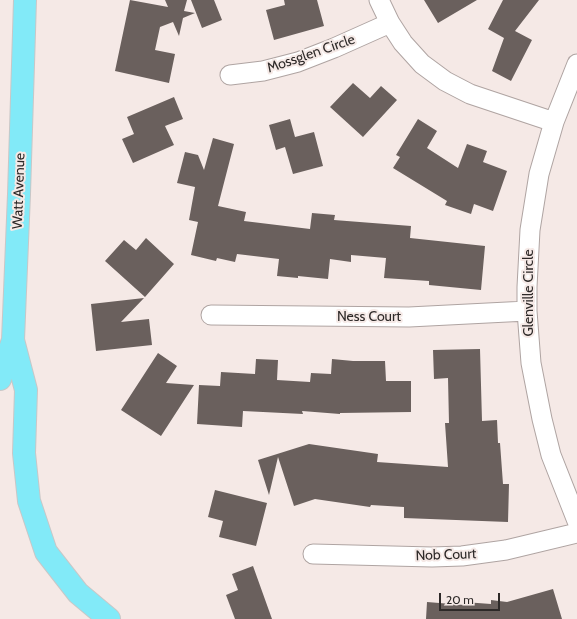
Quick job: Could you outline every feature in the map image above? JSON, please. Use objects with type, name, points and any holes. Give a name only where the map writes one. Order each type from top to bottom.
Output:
[{"type":"main road","name":"Watt Avenue","points":[[0,379],[13,340],[25,0]]},
{"type":"main road","points":[[13,340],[26,390],[24,454],[29,501],[46,552],[78,593],[109,619]]},
{"type":"street","points":[[379,0],[390,23],[403,43],[422,64],[444,81],[470,94],[554,122]]},
{"type":"street","name":"Mossglen Circle","points":[[230,75],[263,71],[298,62],[390,23]]},
{"type":"street","name":"Glenville Circle","points":[[577,64],[554,122],[540,174],[530,230],[527,287],[527,311],[531,362],[542,419],[551,455],[577,521]]},
{"type":"street","name":"Ness Court","points":[[211,315],[409,317],[527,311]]},
{"type":"street","name":"Nob Court","points":[[313,554],[462,556],[506,550],[577,533]]},
{"type":"building","points":[[130,0],[168,7],[165,0],[187,0],[184,11],[195,13],[183,18],[179,36],[173,22],[160,27],[155,50],[175,54],[169,83],[115,71]]},
{"type":"building","points":[[191,0],[214,0],[222,20],[202,28]]},
{"type":"building","points":[[284,0],[317,0],[324,26],[274,40],[266,10],[285,5]]},
{"type":"building","points":[[424,0],[477,0],[438,23]]},
{"type":"building","points":[[503,0],[539,0],[515,31],[532,40],[511,81],[492,71],[504,38],[488,29]]},
{"type":"building","points":[[353,83],[370,98],[381,86],[397,100],[363,137],[330,107]]},
{"type":"building","points":[[174,97],[183,119],[165,126],[174,145],[133,163],[122,139],[134,134],[127,117]]},
{"type":"building","points":[[290,119],[295,137],[314,132],[323,166],[293,174],[285,147],[276,150],[269,125]]},
{"type":"building","points":[[418,119],[437,131],[427,148],[458,168],[467,144],[487,151],[483,162],[507,171],[493,211],[474,204],[471,214],[445,205],[447,201],[393,168],[400,157],[396,155]]},
{"type":"building","points":[[213,138],[234,144],[218,206],[246,212],[244,221],[310,229],[312,213],[335,215],[334,220],[411,226],[410,238],[485,246],[481,290],[429,285],[429,281],[384,278],[386,258],[351,255],[351,262],[330,259],[328,279],[298,276],[298,278],[277,276],[279,259],[237,254],[235,262],[217,258],[216,261],[191,255],[198,222],[189,220],[195,187],[177,183],[185,152],[198,155],[204,170]]},
{"type":"building","points":[[146,238],[174,264],[145,297],[105,261],[124,240],[136,250]]},
{"type":"building","points":[[144,298],[121,322],[149,319],[152,345],[96,351],[91,304]]},
{"type":"building","points":[[480,349],[482,421],[497,420],[503,484],[509,484],[508,522],[404,518],[404,507],[371,505],[370,507],[315,499],[294,506],[278,457],[269,495],[258,460],[309,444],[378,454],[377,462],[448,467],[445,423],[449,423],[448,378],[434,379],[433,350]]},
{"type":"building","points":[[158,353],[177,366],[166,383],[194,385],[161,436],[121,410]]},
{"type":"building","points":[[256,359],[278,360],[277,380],[310,382],[311,373],[331,374],[332,359],[353,361],[385,361],[386,381],[411,381],[411,412],[340,414],[302,411],[303,414],[243,411],[242,427],[197,424],[199,385],[220,386],[221,372],[255,374]]},
{"type":"building","points":[[215,490],[267,503],[256,546],[219,537],[223,521],[208,517]]},
{"type":"building","points":[[253,566],[272,619],[235,619],[226,595],[238,590],[232,574]]},
{"type":"building","points":[[553,589],[562,619],[426,619],[427,602],[464,605],[464,602],[491,604],[491,600],[507,602]]}]
